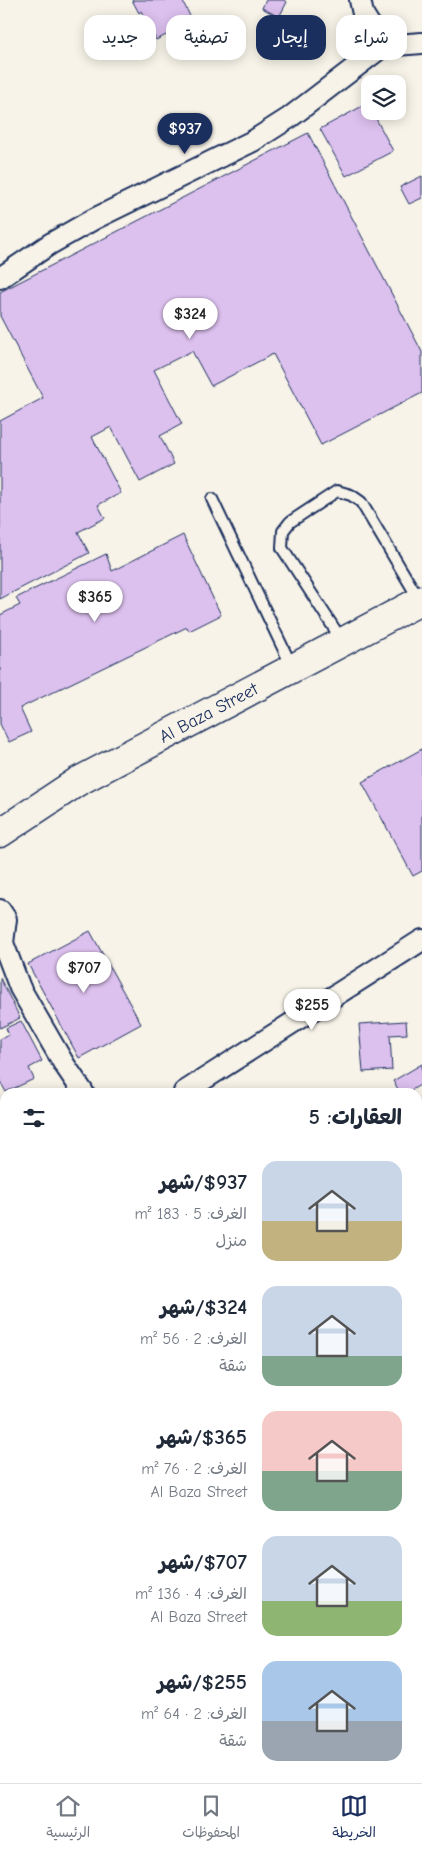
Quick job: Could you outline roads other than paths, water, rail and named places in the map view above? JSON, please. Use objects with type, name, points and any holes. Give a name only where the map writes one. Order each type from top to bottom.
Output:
[{"type":"main road","name":"Al Baza Street","points":[[0,833],[77,782],[421,601]]},
{"type":"street","points":[[360,0],[364,15]]},
{"type":"street","points":[[407,44],[422,43]]},
{"type":"street","points":[[0,278],[50,244],[94,219],[253,141],[288,118],[365,60]]},
{"type":"street","points":[[0,910],[6,919],[3,943],[20,988],[64,1064],[80,1088]]},
{"type":"street","points":[[190,1088],[422,940]]},
{"type":"lane","points":[[343,643],[282,548],[283,531],[290,522],[337,491],[351,495],[360,502],[421,601]]},
{"type":"lane","points":[[212,499],[293,668]]}]
